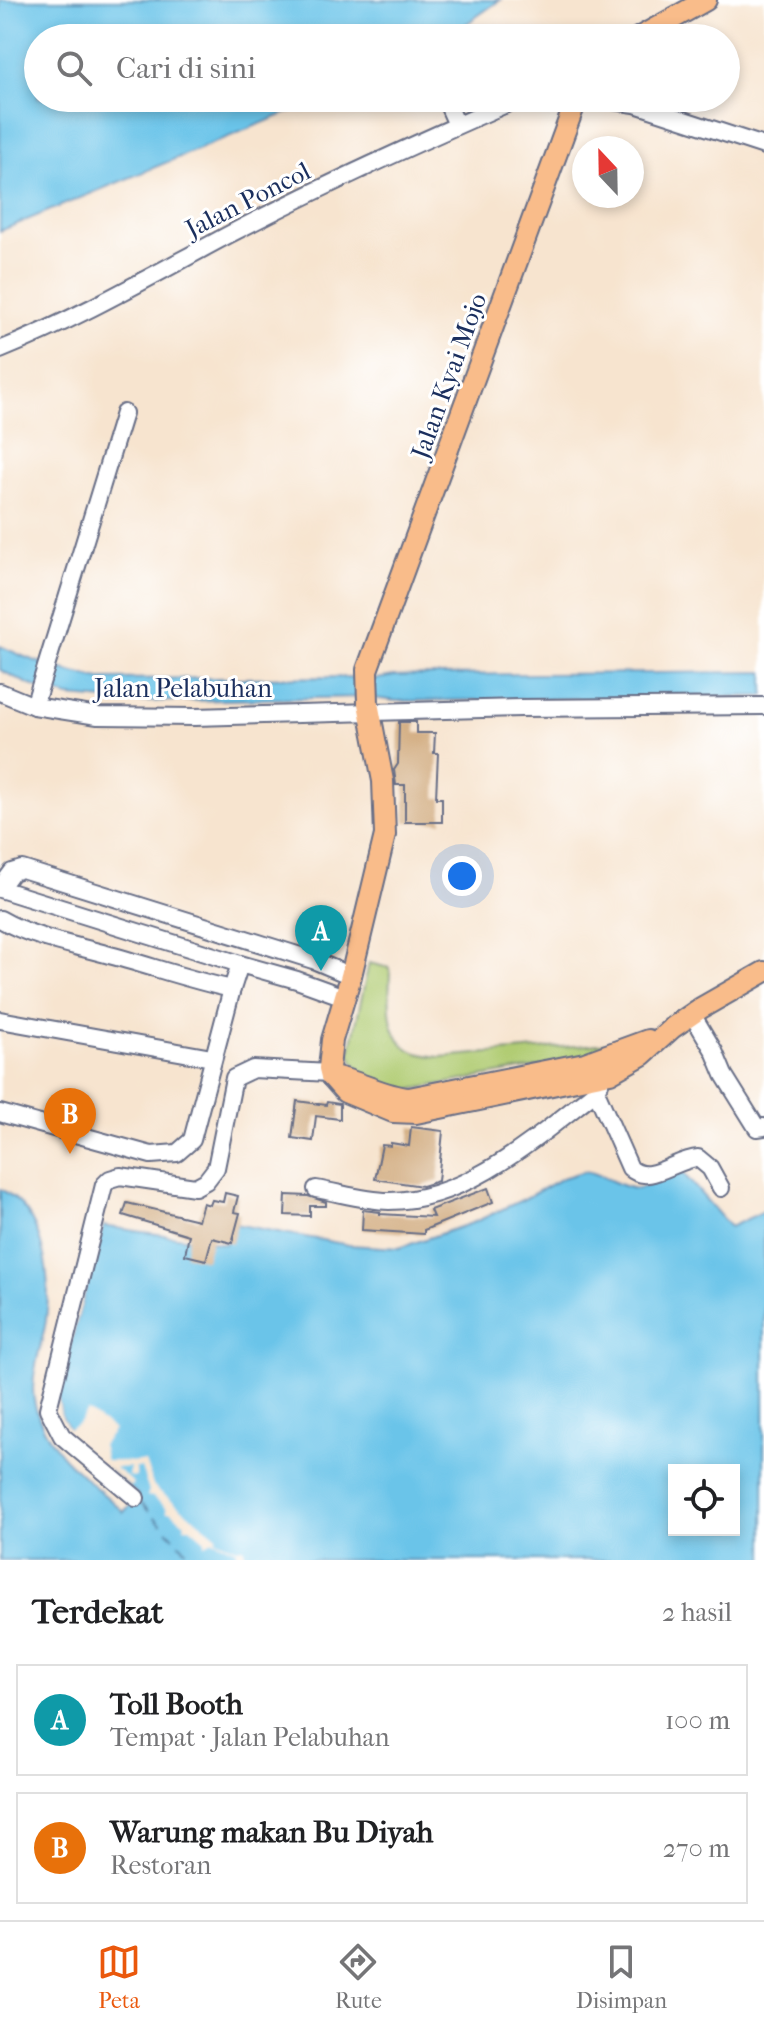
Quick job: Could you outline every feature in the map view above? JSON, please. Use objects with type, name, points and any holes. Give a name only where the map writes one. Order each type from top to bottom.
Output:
[{"type":"main road","points":[[663,24],[706,0]]},
{"type":"main road","name":"Jalan Kyai Mojo","points":[[369,708],[367,670],[572,112]]},
{"type":"main road","points":[[369,708],[383,781],[385,835],[332,1040],[331,1075],[345,1092],[406,1106],[416,1113],[599,1075],[625,1067],[692,1014],[764,972]]},
{"type":"street","points":[[453,112],[457,125]]},
{"type":"street","name":"Jalan Poncol","points":[[0,350],[42,333],[230,234],[487,112]]},
{"type":"street","points":[[660,112],[764,146]]},
{"type":"street","points":[[37,698],[124,413]]},
{"type":"street","name":"Jalan Pelabuhan","points":[[0,692],[37,698],[98,716],[195,717],[369,708],[764,706]]},
{"type":"street","points":[[344,997],[0,888],[12,872],[22,869],[313,960],[351,976]]},
{"type":"street","points":[[0,919],[54,941],[232,989]]},
{"type":"street","points":[[0,1113],[151,1155],[177,1153],[192,1140],[240,964]]},
{"type":"street","points":[[692,1014],[724,1075],[762,1133]]},
{"type":"street","points":[[0,1020],[212,1058]]},
{"type":"street","points":[[136,1498],[62,1436],[48,1409],[104,1185],[120,1176],[195,1187],[201,1185],[216,1168],[234,1078],[253,1069],[331,1075]]},
{"type":"street","points":[[599,1075],[602,1110],[634,1173],[647,1175],[698,1158],[710,1168],[721,1188]]},
{"type":"street","points":[[316,1189],[386,1201],[432,1194],[514,1155],[599,1075]]},
{"type":"green space","points":[[369,963],[390,968],[389,1003],[393,1026],[404,1045],[417,1053],[440,1057],[636,1041],[600,1056],[408,1090],[389,1085],[365,1074],[353,1061],[350,1052]]},
{"type":"water","points":[[0,0],[500,0],[466,24],[24,24],[24,112],[289,112],[0,231]]},
{"type":"water","points":[[0,646],[49,666],[100,679],[359,677],[371,680],[436,675],[764,672],[764,696],[396,701],[365,697],[132,702],[69,697],[30,685],[0,670]]},
{"type":"water","points":[[585,1171],[637,1189],[682,1172],[730,1227],[764,1211],[764,1560],[0,1560],[0,1189],[27,1212],[42,1246],[46,1265],[48,1303],[33,1385],[41,1422],[59,1451],[124,1512],[138,1495],[72,1434],[61,1415],[57,1392],[103,1226],[225,1244],[235,1224],[349,1245],[399,1248],[475,1222],[562,1178]]},
{"type":"pier","points":[[99,1225],[103,1226],[57,1392],[61,1415],[69,1429],[78,1424],[87,1411],[114,1430],[102,1445],[106,1461],[145,1462],[153,1485],[159,1491],[217,1536],[215,1539],[236,1548],[244,1547],[245,1555],[237,1555],[237,1550],[213,1540],[205,1544],[205,1540],[190,1527],[184,1527],[185,1523],[167,1512],[166,1507],[147,1496],[149,1491],[141,1468],[133,1468],[136,1469],[136,1477],[128,1476],[130,1467],[115,1468],[134,1483],[131,1487],[69,1437],[57,1417],[53,1392]]},
{"type":"building","points":[[399,722],[416,722],[416,733],[435,733],[434,753],[438,753],[436,798],[442,798],[442,822],[405,822],[405,785],[396,785],[394,770],[398,764]]},
{"type":"building","points":[[297,1101],[340,1104],[340,1119],[316,1116],[313,1141],[292,1138]]},
{"type":"building","points":[[411,1127],[443,1131],[438,1181],[422,1186],[375,1179],[382,1145],[409,1146]]},
{"type":"building","points":[[488,1188],[493,1202],[424,1230],[424,1234],[362,1230],[363,1210],[433,1217],[430,1210]]},
{"type":"building","points":[[225,1193],[238,1196],[234,1212],[240,1213],[232,1243],[212,1238],[206,1260],[185,1255],[189,1235],[123,1215],[127,1203],[198,1220],[203,1203],[210,1205],[212,1200],[223,1202]]},
{"type":"building","points":[[286,1195],[308,1196],[326,1202],[326,1206],[310,1206],[310,1216],[285,1215]]},
{"type":"ferry route","points":[[142,1504],[196,1560]]},
{"type":"place","name":"Toll Booth","points":[[321,971]]},
{"type":"place","name":"Warung makan Bu Diyah","points":[[70,1154]]}]
